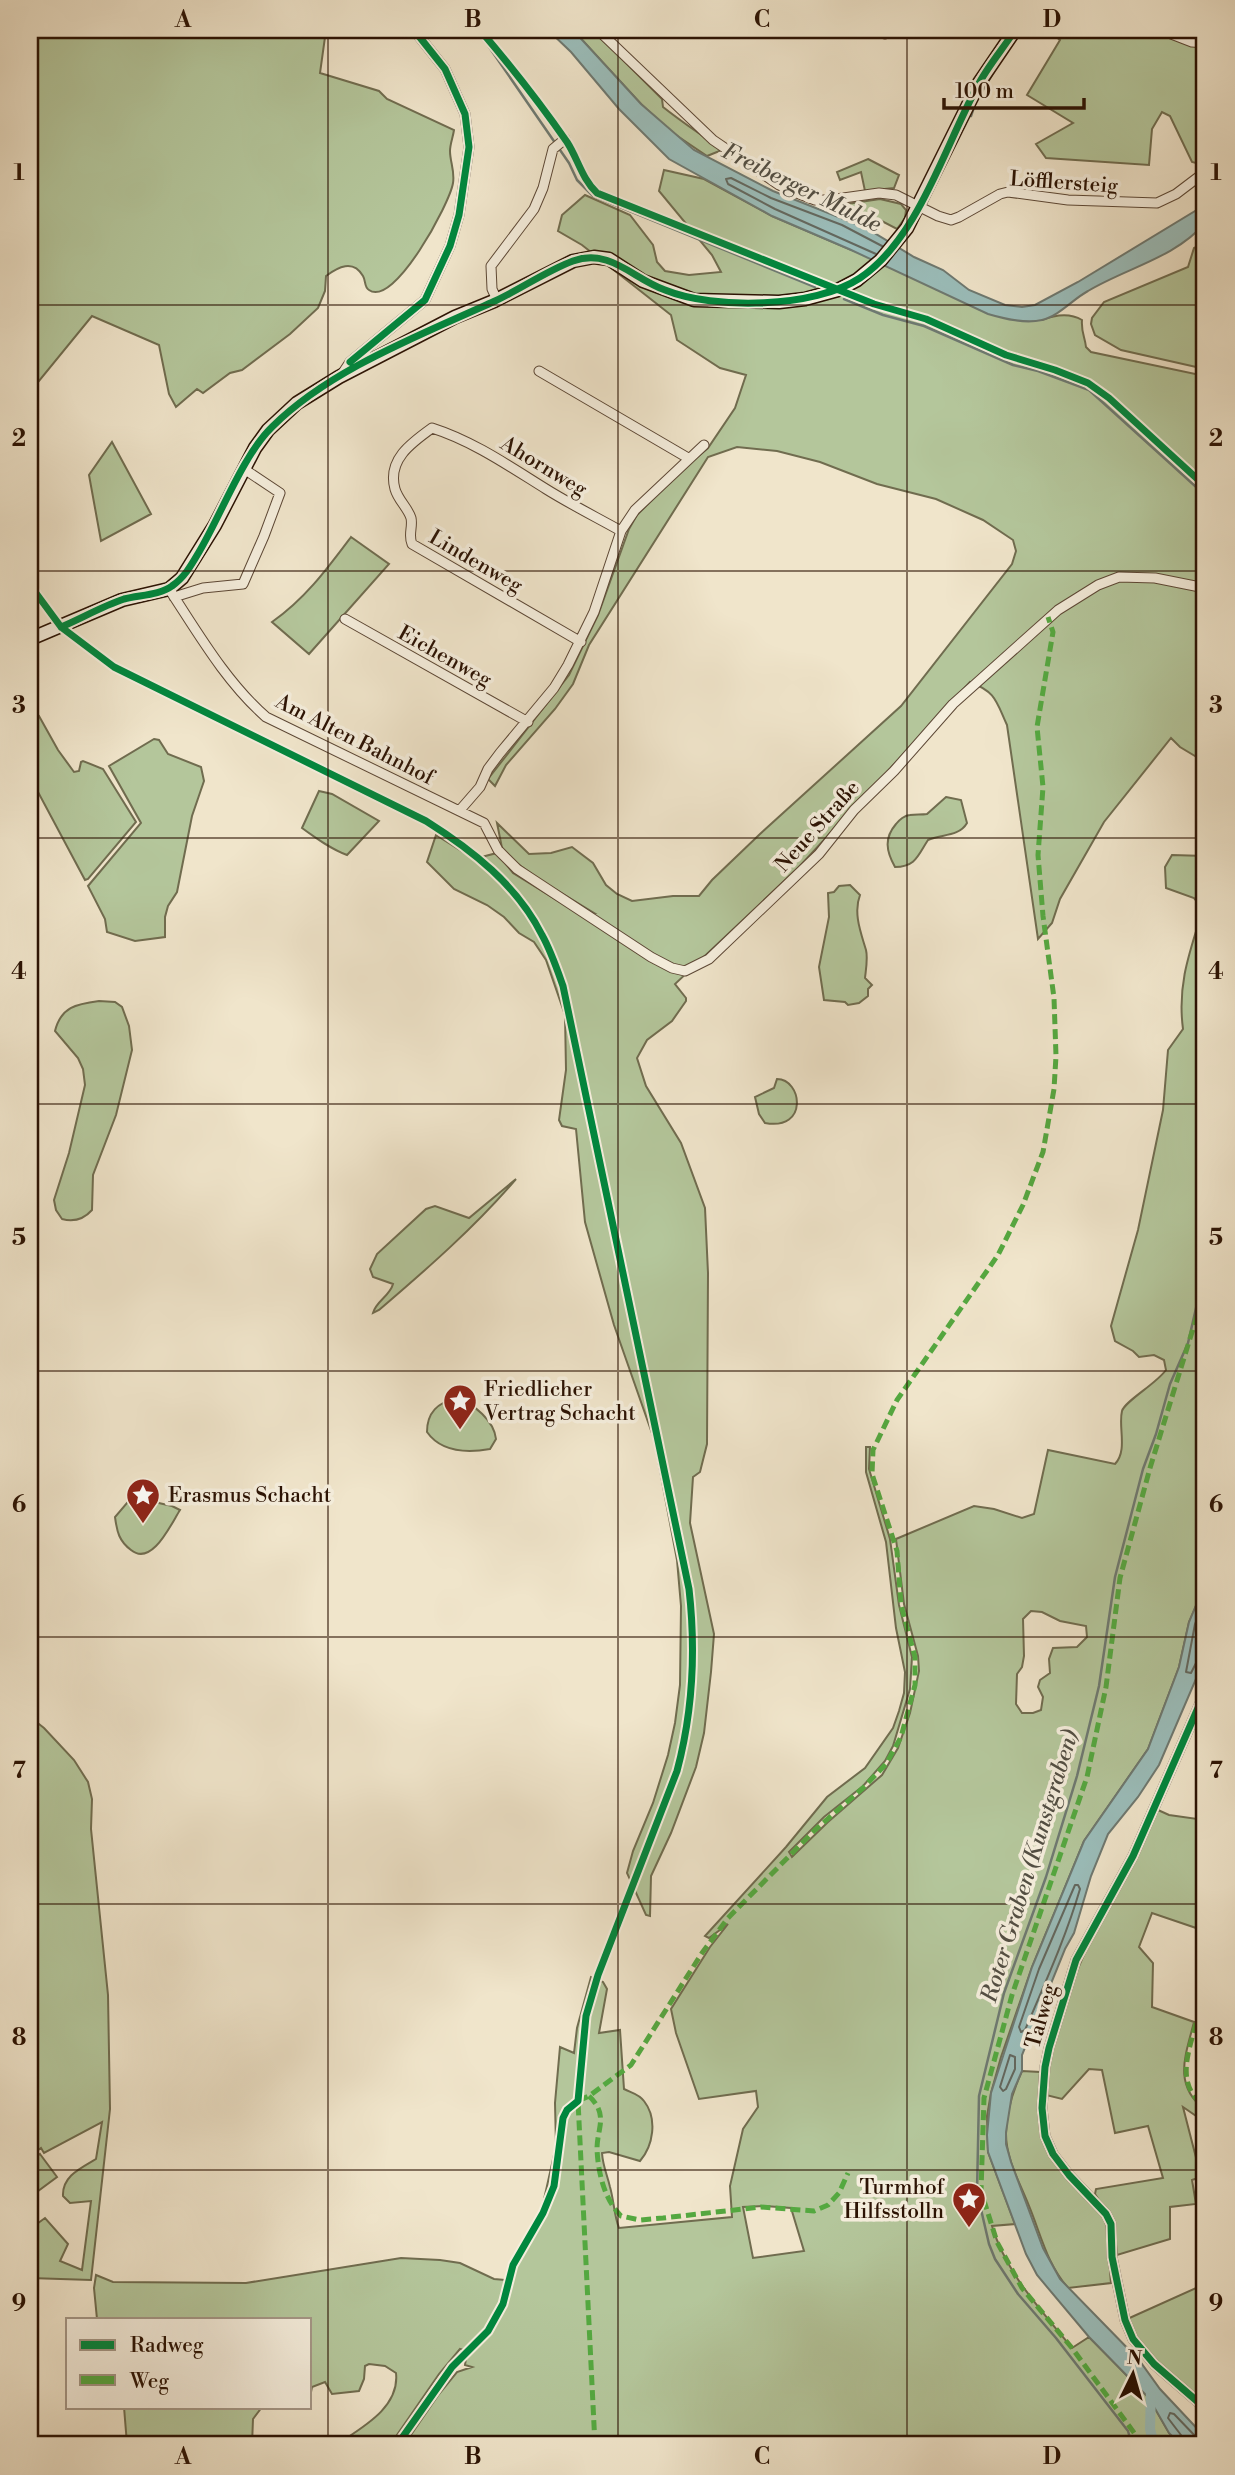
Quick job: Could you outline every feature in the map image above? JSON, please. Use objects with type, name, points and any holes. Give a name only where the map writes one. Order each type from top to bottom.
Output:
[{"type":"street","points":[[340,377],[350,362],[425,300],[450,246],[459,215],[469,147],[465,114],[445,69],[414,30]]},
{"type":"street","name":"Löfflersteig","points":[[598,30],[713,140],[779,185],[815,200],[879,193],[896,195],[916,212],[951,220],[1000,194],[1016,191],[1068,200],[1157,203],[1176,194],[1205,172]]},
{"type":"street","points":[[873,30],[885,34],[898,30]]},
{"type":"street","points":[[172,593],[215,525],[255,448],[268,430],[297,403],[340,377],[455,317],[497,300],[573,261],[594,257],[609,259],[643,281],[694,300],[779,302],[813,298],[847,286],[881,260],[901,238],[979,83],[1015,30]]},
{"type":"street","points":[[1161,30],[1205,43]]},
{"type":"street","points":[[497,300],[492,289],[491,266],[534,209],[543,188],[553,149],[561,142]]},
{"type":"street","points":[[538,371],[688,458]]},
{"type":"street","name":"Lindenweg","points":[[447,433],[432,428],[409,445],[398,460],[395,488],[411,518],[409,538],[412,544],[581,642]]},
{"type":"street","name":"Ahornweg","points":[[447,433],[492,455],[621,531]]},
{"type":"street","points":[[460,810],[480,787],[488,769],[500,753],[554,688],[581,642],[621,531],[635,510],[704,445]]},
{"type":"street","points":[[30,639],[122,600],[243,584],[280,493],[244,470]]},
{"type":"street","name":"Neue Straße","points":[[460,810],[484,823],[498,850],[517,869],[651,957],[672,968],[685,971],[709,959],[768,904],[818,854],[854,810],[894,771],[953,704],[1058,610],[1098,584],[1118,578],[1155,578],[1205,588]]},
{"type":"street","name":"Am Alten Bahnhof","points":[[172,593],[217,663],[252,705],[267,717],[460,810]]},
{"type":"street","name":"Eichenweg","points":[[345,620],[528,722]]},
{"type":"street","name":"Talweg","points":[[1205,1692],[1133,1856],[1076,1960],[1049,2048],[1042,2108],[1045,2136],[1054,2154],[1069,2175],[1106,2214],[1111,2224],[1112,2257],[1125,2320],[1133,2339],[1154,2364],[1205,2407]]},
{"type":"green space","points":[[30,30],[326,30],[320,73],[379,91],[387,99],[454,130],[450,151],[453,183],[450,194],[419,251],[392,284],[380,291],[369,290],[363,276],[355,268],[345,266],[335,270],[326,276],[325,291],[318,308],[290,334],[242,370],[230,373],[203,393],[197,389],[176,407],[169,394],[159,345],[92,316],[30,392]]},
{"type":"green space","points":[[573,30],[593,30],[662,99],[663,107],[722,150],[707,156],[670,131],[641,104]]},
{"type":"green space","points":[[1047,30],[1205,30],[1205,187],[1200,164],[1192,162],[1170,116],[1162,112],[1152,129],[1149,165],[1046,158],[1036,144],[1073,123],[1027,95],[1060,40]]},
{"type":"green space","points":[[868,159],[899,175],[894,188],[865,191],[861,172],[840,180],[837,172]]},
{"type":"green space","points":[[664,170],[704,179],[772,216],[849,249],[1042,320],[1073,316],[1082,320],[1086,347],[1091,352],[1205,376],[1205,762],[1180,747],[1171,738],[1104,822],[1060,899],[1052,923],[1038,939],[1007,725],[990,694],[970,682],[799,867],[675,984],[686,1001],[672,1021],[647,1040],[637,1058],[646,1086],[681,1143],[705,1208],[708,1273],[707,1444],[700,1472],[693,1477],[690,1523],[714,1634],[704,1733],[696,1767],[651,1876],[650,1916],[646,1915],[627,1873],[653,1803],[675,1723],[680,1685],[681,1606],[677,1560],[654,1439],[614,1325],[585,1222],[576,1129],[562,1126],[559,1120],[566,1070],[565,1015],[546,960],[534,942],[519,933],[504,917],[487,905],[454,889],[427,862],[436,835],[474,859],[497,853],[513,873],[578,913],[594,913],[540,880],[503,853],[497,823],[529,854],[551,853],[572,847],[593,863],[606,885],[632,901],[699,896],[760,834],[901,706],[1012,564],[1016,551],[1013,540],[983,520],[936,499],[877,484],[820,462],[777,451],[737,447],[708,457],[589,645],[573,684],[506,765],[495,786],[488,779],[569,675],[598,615],[629,529],[637,515],[708,448],[735,408],[746,375],[720,368],[677,340],[671,315],[582,245],[558,231],[562,215],[585,195],[630,215],[653,245],[657,262],[665,271],[689,275],[721,272],[712,255],[659,191]]},
{"type":"green space","points":[[880,199],[901,204],[906,210],[905,218],[897,229],[840,205]]},
{"type":"green space","points":[[1205,243],[1205,369],[1121,350],[1095,335],[1092,318],[1104,302],[1188,267],[1194,248]]},
{"type":"green space","points":[[112,442],[151,514],[101,541],[89,475]]},
{"type":"green space","points":[[351,537],[389,564],[309,654],[272,622],[305,593]]},
{"type":"green space","points":[[39,716],[74,772],[79,771],[83,761],[103,769],[136,822],[85,880],[30,777],[30,719]]},
{"type":"green space","points":[[154,739],[159,740],[168,754],[201,767],[204,781],[192,816],[177,892],[165,917],[165,937],[135,941],[107,932],[105,919],[88,886],[141,823],[109,766]]},
{"type":"green space","points":[[319,791],[332,794],[379,821],[347,855],[302,828]]},
{"type":"green space","points":[[946,797],[961,800],[967,823],[964,828],[928,840],[912,862],[895,867],[888,845],[892,829],[906,816],[927,814]]},
{"type":"green space","points":[[1172,855],[1205,856],[1205,1562],[1197,1604],[1189,1622],[1179,1667],[1148,1749],[1084,1841],[1032,1967],[1001,2057],[987,2116],[988,2152],[1015,2224],[992,2226],[1006,2260],[1037,2305],[1072,2348],[1089,2337],[1149,2398],[1169,2433],[1181,2445],[404,2445],[457,2372],[472,2367],[465,2365],[467,2351],[460,2349],[439,2374],[390,2445],[336,2445],[367,2424],[385,2407],[396,2385],[396,2373],[385,2366],[369,2364],[365,2366],[359,2391],[332,2394],[325,2382],[312,2387],[312,2318],[97,2318],[94,2288],[96,2275],[113,2282],[246,2283],[401,2258],[460,2263],[494,2279],[505,2280],[509,2277],[512,2265],[523,2252],[540,2217],[556,2146],[555,2103],[560,2047],[574,2053],[577,2028],[591,1977],[603,1982],[607,1989],[599,2033],[620,2030],[624,2089],[644,2101],[652,2124],[651,2140],[640,2161],[609,2152],[602,2153],[619,2228],[732,2217],[730,2186],[743,2129],[758,2107],[756,2091],[699,2099],[676,2033],[671,2009],[710,1947],[728,1924],[709,1938],[705,1936],[786,1847],[827,1797],[865,1768],[893,1728],[899,1711],[904,1693],[905,1672],[896,1628],[886,1542],[866,1472],[866,1447],[870,1447],[869,1469],[890,1539],[899,1605],[912,1657],[910,1689],[893,1746],[885,1761],[863,1786],[824,1817],[789,1852],[792,1857],[882,1775],[898,1748],[910,1713],[919,1671],[918,1656],[904,1604],[896,1539],[974,1506],[1022,1518],[1034,1514],[1048,1450],[1115,1464],[1121,1452],[1121,1417],[1124,1407],[1166,1370],[1164,1360],[1154,1355],[1139,1357],[1115,1341],[1111,1326],[1138,1230],[1163,1110],[1168,1050],[1183,1029],[1183,982],[1203,909],[1194,898],[1166,888],[1165,867]],"holes":[[[1031,1611],[1042,1612],[1060,1621],[1086,1626],[1087,1637],[1077,1647],[1053,1648],[1049,1659],[1050,1673],[1040,1680],[1038,1687],[1043,1697],[1041,1710],[1022,1713],[1016,1704],[1017,1674],[1022,1667],[1024,1656],[1023,1619]],[[743,2207],[791,2208],[804,2251],[753,2258]]]},
{"type":"green space","points":[[850,885],[860,895],[858,916],[867,953],[865,978],[872,985],[868,989],[868,996],[859,1003],[848,1005],[845,1002],[824,1000],[819,967],[829,917],[828,893],[834,892],[839,886]]},
{"type":"green space","points":[[99,1001],[115,1002],[122,1007],[129,1026],[132,1050],[116,1115],[93,1175],[92,1210],[82,1218],[66,1220],[62,1219],[56,1210],[54,1200],[69,1153],[85,1085],[78,1058],[55,1031],[65,1012]]},
{"type":"green space","points":[[777,1079],[792,1087],[796,1095],[795,1113],[789,1120],[765,1123],[759,1114],[755,1097],[774,1088]]},
{"type":"green space","points":[[516,1179],[450,1247],[373,1313],[393,1284],[373,1277],[370,1269],[377,1254],[426,1209],[435,1206],[469,1218]]},
{"type":"green space","points":[[456,1399],[470,1404],[487,1419],[496,1439],[490,1449],[455,1450],[440,1444],[427,1432],[431,1414],[444,1403]]},
{"type":"green space","points":[[132,1497],[180,1510],[160,1542],[146,1553],[139,1554],[131,1550],[121,1540],[118,1532],[115,1517]]},
{"type":"green space","points":[[30,1717],[74,1760],[88,1782],[92,1799],[91,1829],[108,1995],[110,2109],[91,2280],[30,2278],[30,2229],[45,2218],[68,2244],[60,2261],[82,2270],[91,2201],[70,2203],[63,2196],[66,2183],[73,2173],[96,2159],[102,2122],[44,2153],[41,2148],[30,2156]]},
{"type":"green space","points":[[1158,1810],[1169,1815],[1205,1820],[1205,1931],[1152,1913],[1139,1947],[1153,1963],[1152,2007],[1194,2022],[1185,2059],[1185,2080],[1195,2100],[1205,2110],[1205,2122],[1183,2107],[1201,2177],[1192,2180],[1196,2204],[1170,2207],[1170,2239],[1117,2255],[1114,2224],[1095,2194],[1096,2189],[1163,2178],[1148,2126],[1115,2133],[1102,2070],[1089,2069],[1062,2099],[1046,2095],[1051,2057],[1072,1983],[1104,1912]]},
{"type":"green space","points":[[1022,2071],[1040,2072],[1038,2111],[1042,2137],[1104,2218],[1111,2283],[1068,2288],[1045,2249],[1008,2153],[1006,2126],[1013,2094]]},
{"type":"green space","points":[[40,2154],[57,2177],[30,2197],[30,2161]]},
{"type":"green space","points":[[1205,2284],[1205,2400],[1201,2404],[1154,2364],[1125,2320]]},
{"type":"green space","points":[[124,2408],[261,2408],[253,2419],[252,2445],[124,2445],[127,2444]]},
{"type":"water","points":[[548,30],[573,30],[641,104],[694,150],[773,191],[866,228],[914,257],[943,270],[969,290],[1005,305],[1035,305],[1205,205],[1205,223],[1193,235],[1165,254],[1088,291],[1048,318],[1022,321],[988,314],[772,216],[669,159],[619,109],[571,52]]},
{"type":"water","points":[[1205,1562],[1205,1658],[1159,1765],[1138,1797],[1108,1834],[1091,1876],[1074,1933],[1022,2055],[1022,2071],[1012,2094],[1006,2132],[1011,2162],[1043,2248],[1060,2279],[1139,2360],[1160,2389],[1205,2437],[1205,2445],[1181,2445],[1169,2433],[1149,2398],[1089,2337],[1037,2275],[1026,2254],[988,2152],[987,2135],[991,2093],[1032,1967],[1084,1841],[1148,1749],[1179,1667]]},
{"type":"waterway","name":"Roter Graben (Kunstgraben)","points":[[474,30],[487,44],[569,163],[577,180],[593,196],[815,287]]},
{"type":"waterway","points":[[980,95],[993,73]]},
{"type":"waterway","points":[[971,116],[975,104]]},
{"type":"waterway","name":"Roter Graben (Kunstgraben)","points":[[844,299],[883,315],[924,326],[1013,365],[1038,371],[1089,390],[1205,495]]},
{"type":"waterway","name":"Roter Graben (Kunstgraben)","points":[[1130,2438],[1128,2431],[1056,2338],[1018,2294],[995,2259],[977,2192],[979,2096],[1004,1993],[1046,1877],[1077,1776],[1099,1686],[1115,1577],[1143,1469],[1170,1384],[1188,1343],[1205,1269]]},
{"type":"waterway","points":[[1151,2390],[1150,2429],[1154,2445]]},
{"type":"marked path","points":[[595,2445],[578,2101],[631,2065],[702,1953],[728,1918],[815,1830],[886,1764],[901,1737],[915,1685],[915,1657],[901,1605],[897,1551],[872,1474],[873,1450],[897,1400],[998,1255],[1023,1205],[1043,1152],[1054,1089],[1056,1056],[1054,998],[1038,855],[1043,787],[1037,727],[1053,632],[1048,617]]},
{"type":"marked path","points":[[1143,2445],[1072,2348],[1022,2288],[997,2242],[981,2191],[984,2098],[1012,1995],[1087,1777],[1106,1687],[1120,1578],[1150,1468],[1205,1290]]},
{"type":"marked path","points":[[1196,2023],[1187,2058],[1187,2079],[1190,2089],[1205,2107]]},
{"type":"marked path","points":[[589,2096],[599,2109],[597,2149],[601,2176],[610,2202],[621,2216],[640,2220],[761,2207],[814,2211],[828,2205],[839,2193],[848,2173]]},
{"type":"cycle path","points":[[350,362],[425,300],[450,246],[459,215],[469,147],[465,114],[445,69],[414,30]]},
{"type":"cycle path","points":[[480,30],[557,127],[597,193],[874,304],[926,319],[1006,355],[1088,383],[1109,398],[1205,486]]},
{"type":"cycle path","points":[[61,627],[116,602],[162,591],[177,582],[196,557],[251,453],[272,427],[295,406],[378,355],[495,301],[563,265],[586,258],[598,258],[621,266],[665,290],[710,301],[736,303],[764,303],[817,295],[841,288],[860,278],[880,261],[914,217],[981,80],[1015,30]]},
{"type":"cycle path","points":[[30,585],[61,627],[114,667],[426,821],[492,870],[532,917],[548,947],[563,986],[689,1589],[692,1681],[687,1726],[677,1771],[598,1975],[586,2016],[578,2101],[567,2110],[563,2118],[554,2186],[543,2213],[513,2265],[503,2304],[488,2331],[452,2367],[397,2445]]},
{"type":"cycle path","points":[[1205,1692],[1133,1856],[1076,1960],[1049,2048],[1042,2108],[1045,2136],[1053,2154],[1106,2214],[1111,2224],[1112,2257],[1125,2320],[1133,2339],[1154,2364],[1205,2408]]},
{"type":"place","name":"Friedlicher Vertrag Schacht","points":[[460,1431]]},
{"type":"place","name":"Erasmus Schacht","points":[[143,1525]]},
{"type":"place","name":"Turmhof Hilfsstolln","points":[[969,2229]]},
{"type":"water label","name":"Freiberger Mulde","points":[[802,187]]}]
